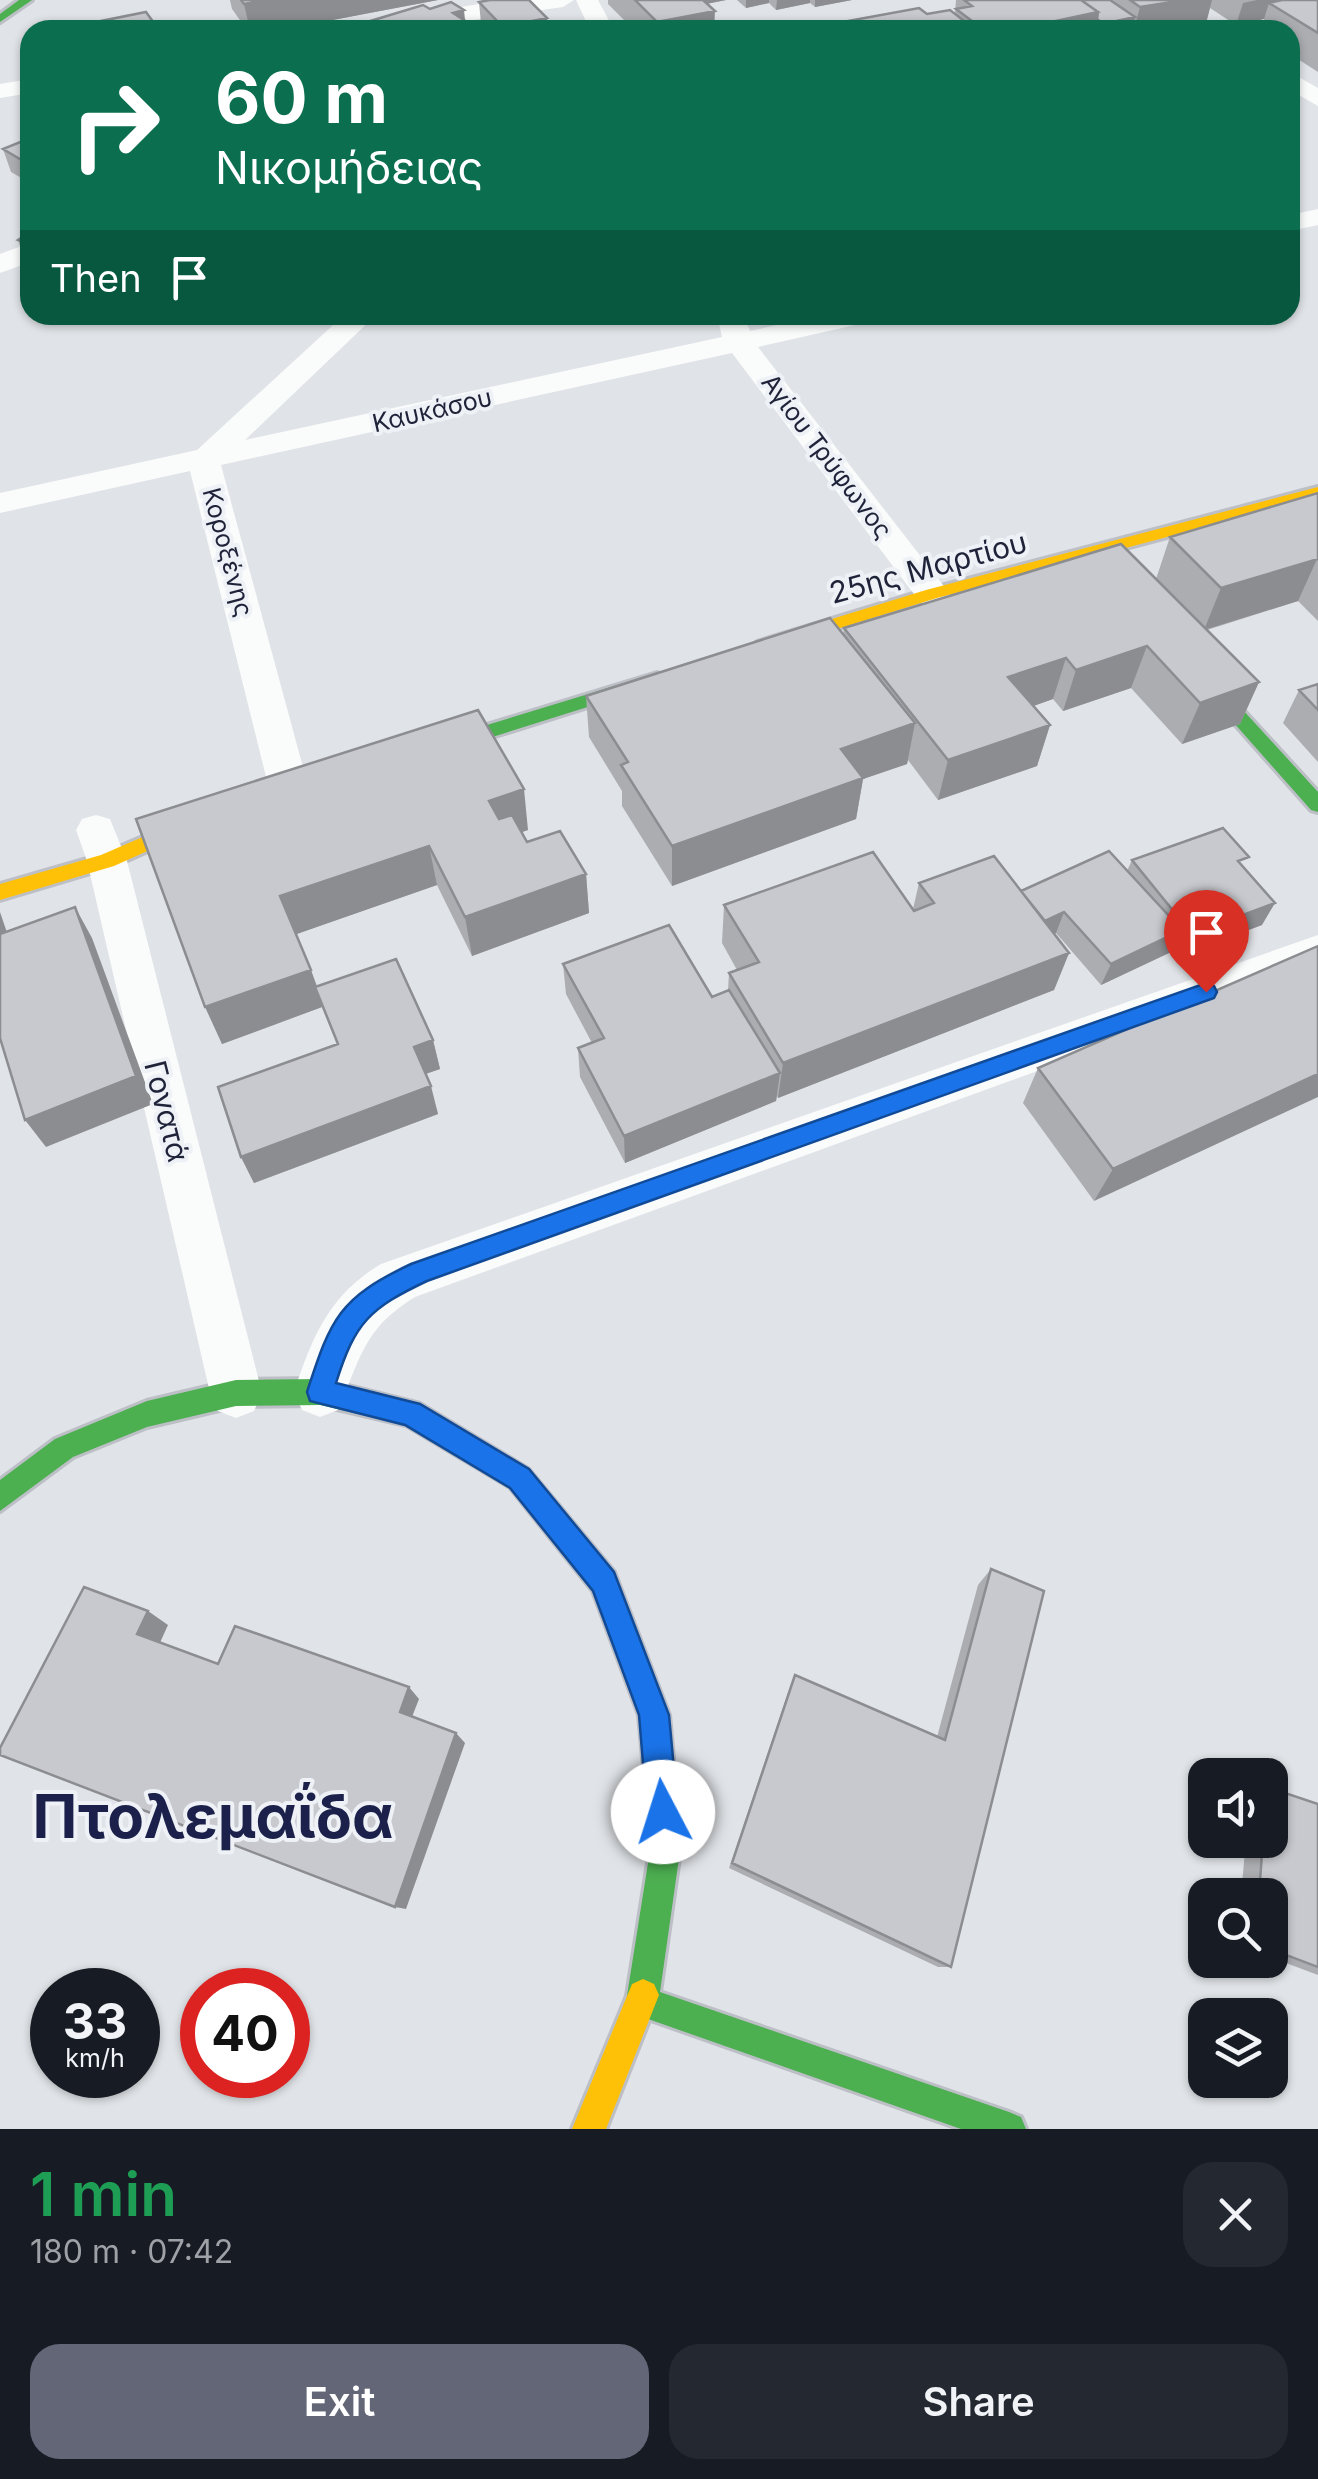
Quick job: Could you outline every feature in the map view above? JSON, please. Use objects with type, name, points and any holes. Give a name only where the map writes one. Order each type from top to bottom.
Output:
[{"type":"street","points":[[0,19],[26,0]]},
{"type":"street","points":[[409,20],[470,5],[563,0]]},
{"type":"street","name":"Κοροξένης","points":[[290,792],[204,461],[350,325]]},
{"type":"street","name":"Καυκάσου","points":[[0,503],[204,461],[734,328],[764,325]]},
{"type":"street","name":"Αγίου Τρύφωνος","points":[[734,328],[932,594]]},
{"type":"street","name":"25ης Μαρτίου","points":[[743,652],[932,594],[1099,561],[1318,492]]},
{"type":"street","points":[[1172,642],[1318,805]]},
{"type":"street","points":[[403,758],[686,670]]},
{"type":"street","points":[[0,892],[98,838],[223,811],[143,820]]},
{"type":"street","name":"Γονατά","points":[[98,838],[236,1393]]},
{"type":"street","points":[[320,1392],[338,1337],[354,1313],[374,1294],[399,1280],[1318,952]]},
{"type":"street","points":[[0,1497],[64,1448],[147,1414],[236,1393],[320,1392],[410,1413],[519,1478],[604,1582],[654,1715],[666,1844],[642,2002],[589,2129]]},
{"type":"street","points":[[642,2002],[1009,2129]]},
{"type":"building","points":[[529,0],[547,18],[496,20],[479,2]]},
{"type":"building","points":[[635,0],[703,0],[715,11],[668,20],[655,20]]},
{"type":"building","points":[[964,0],[1081,0],[1098,12],[1061,20],[971,20],[956,9],[972,6]]},
{"type":"building","points":[[1081,0],[1110,0],[1135,17],[1098,20],[1098,12]]},
{"type":"building","points":[[1130,0],[1185,0],[1140,7]]},
{"type":"building","points":[[1318,0],[1318,33],[1300,20],[1269,3]]},
{"type":"building","points":[[451,2],[464,10],[453,13],[464,20],[374,20],[423,5],[430,9]]},
{"type":"building","points":[[919,8],[927,14],[950,10],[963,20],[854,20]]},
{"type":"building","points":[[146,12],[152,20],[106,20]]},
{"type":"building","points":[[20,142],[20,159],[3,149]]},
{"type":"building","points":[[1318,493],[1318,559],[1221,588],[1170,537]]},
{"type":"building","points":[[1121,544],[1259,682],[1200,703],[1147,646],[1076,670],[1066,658],[1008,677],[1050,725],[948,760],[844,628]]},
{"type":"building","points":[[830,618],[915,723],[841,749],[863,778],[672,846],[621,765],[628,762],[586,696]]},
{"type":"building","points":[[1318,684],[1318,710],[1299,690]]},
{"type":"building","points":[[478,710],[524,789],[489,801],[499,819],[512,815],[527,842],[560,831],[586,874],[465,917],[429,846],[280,896],[311,970],[205,1007],[136,819]]},
{"type":"building","points":[[1223,828],[1249,857],[1238,861],[1275,903],[1192,934],[1132,860]]},
{"type":"building","points":[[1109,851],[1182,930],[1111,964],[1064,912],[1045,921],[1021,891]]},
{"type":"building","points":[[873,852],[914,911],[934,903],[919,883],[994,856],[1069,953],[783,1063],[729,973],[759,962],[724,905]]},
{"type":"building","points":[[75,907],[136,1076],[25,1120],[0,1038],[0,934]]},
{"type":"building","points":[[669,925],[712,997],[729,990],[780,1073],[624,1136],[578,1048],[604,1038],[563,964]]},
{"type":"building","points":[[1318,946],[1318,1074],[1113,1169],[1038,1068]]},
{"type":"building","points":[[396,959],[433,1040],[414,1047],[431,1086],[241,1157],[218,1087],[338,1044],[315,987]]},
{"type":"building","points":[[991,1569],[1044,1591],[951,1967],[732,1863],[795,1675],[945,1740]]},
{"type":"building","points":[[84,1587],[148,1611],[137,1634],[218,1664],[235,1626],[409,1687],[400,1712],[456,1733],[395,1907],[0,1755],[0,1748]]},
{"type":"building","points":[[1288,1794],[1318,1804],[1318,1967],[1288,1956],[1288,1878],[1260,1878],[1262,1858],[1288,1858]]},
{"type":"traffic: fast","points":[[0,19],[26,0]]},
{"type":"traffic: fast","points":[[1193,666],[1318,805]]},
{"type":"traffic: fast","points":[[419,753],[657,679]]},
{"type":"traffic: fast","points":[[0,1497],[64,1448],[147,1414],[236,1393],[320,1392],[411,1413],[519,1478],[604,1582],[654,1715],[666,1844],[643,1995]]},
{"type":"traffic: fast","points":[[642,2002],[1009,2129]]},
{"type":"traffic: slow","points":[[763,646],[932,594],[1318,492]]},
{"type":"traffic: slow","points":[[0,892],[107,861],[212,814]]},
{"type":"traffic: slow","points":[[589,2129],[643,1995]]},
{"type":"district","name":"Πτολεμαΐδα","points":[[213,1816]]},
{"type":"route","points":[[663,1812],[654,1715],[604,1582],[519,1478],[410,1413],[320,1392],[338,1337],[354,1313],[374,1294],[399,1280],[1206,992]]}]
